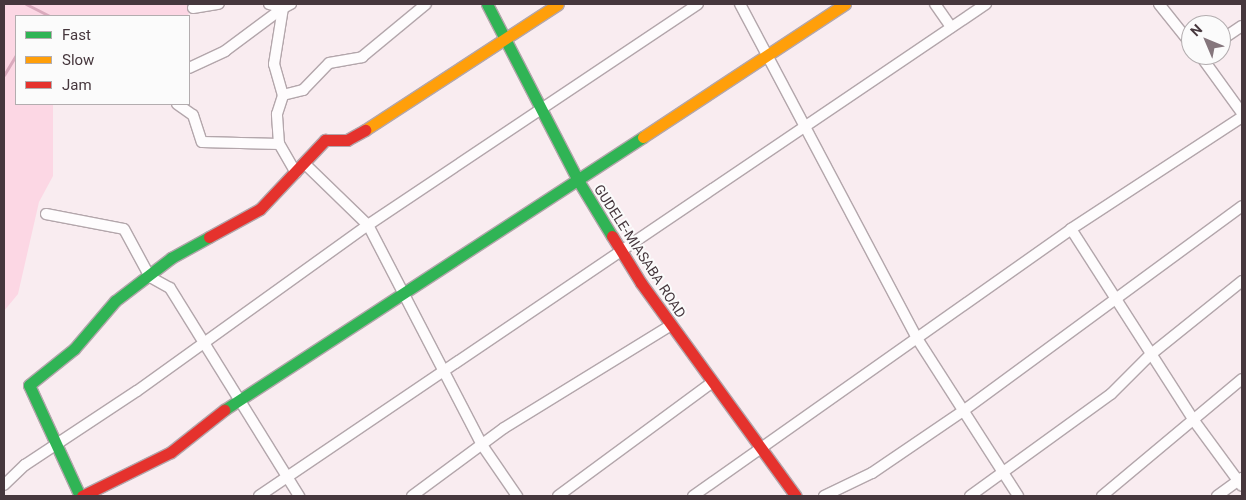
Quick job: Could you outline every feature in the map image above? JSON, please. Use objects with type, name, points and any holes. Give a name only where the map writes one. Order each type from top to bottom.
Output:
[{"type":"street","points":[[193,8],[219,4]]},
{"type":"street","points":[[269,4],[287,6]]},
{"type":"street","points":[[283,94],[304,90],[329,63],[362,57],[426,4]]},
{"type":"street","name":"GUDELE-MIASABA ROAD","points":[[486,4],[579,182],[670,326],[711,383],[761,446],[796,496]]},
{"type":"street","points":[[558,4],[507,42],[347,140],[325,140],[311,151],[306,165],[260,209],[171,258],[150,277],[115,301],[74,349],[29,385],[58,443],[81,496],[171,452],[238,402],[255,386],[403,295],[579,182],[845,4]]},
{"type":"street","points":[[4,485],[58,443],[205,342],[368,225],[543,110],[698,4]]},
{"type":"street","points":[[740,4],[769,55],[802,124],[918,340],[1018,496]]},
{"type":"street","points":[[935,4],[951,26]]},
{"type":"street","points":[[259,496],[443,372],[802,124],[986,4]]},
{"type":"street","points":[[1159,4],[1181,32]]},
{"type":"street","points":[[190,68],[225,51],[287,6]]},
{"type":"street","points":[[287,6],[274,64],[283,94],[277,114],[279,144],[296,174]]},
{"type":"street","points":[[1231,33],[1242,26]]},
{"type":"street","points":[[1207,65],[1242,113]]},
{"type":"street","points":[[178,105],[192,115],[197,138],[202,142],[279,144]]},
{"type":"street","points":[[693,496],[761,446],[918,340],[1071,229],[1242,117]]},
{"type":"street","points":[[306,165],[368,225],[482,446],[517,496]]},
{"type":"street","points":[[824,496],[872,473],[963,411],[1114,298],[1242,206]]},
{"type":"street","points":[[46,214],[117,224],[150,277],[170,288],[205,342],[238,402],[299,496]]},
{"type":"street","points":[[1071,229],[1150,355],[1195,422],[1241,482],[1217,496]]},
{"type":"street","points":[[970,496],[1111,394],[1150,355],[1242,281]]},
{"type":"street","points":[[412,496],[482,446],[670,326]]},
{"type":"street","points":[[1102,496],[1195,422],[1242,379]]},
{"type":"street","points":[[558,496],[711,383]]},
{"type":"shaded area","points":[[4,4],[191,4],[188,15],[15,15],[15,105],[53,105],[53,176],[39,202],[18,294],[4,311]]},
{"type":"waterway","points":[[26,4],[48,15]]},
{"type":"waterway","points":[[4,75],[15,57]]},
{"type":"traffic: fast","points":[[487,4],[579,182],[612,236]]},
{"type":"traffic: fast","points":[[224,410],[643,137]]},
{"type":"traffic: fast","points":[[80,496],[29,385],[74,349],[115,301],[171,258],[209,237]]},
{"type":"traffic: slow","points":[[365,130],[558,4]]},
{"type":"traffic: slow","points":[[643,137],[845,4]]},
{"type":"traffic: jam","points":[[209,237],[260,209],[325,140],[347,140],[365,130]]},
{"type":"traffic: jam","points":[[612,236],[641,283],[796,496]]},
{"type":"traffic: jam","points":[[82,496],[171,452],[224,410]]}]
